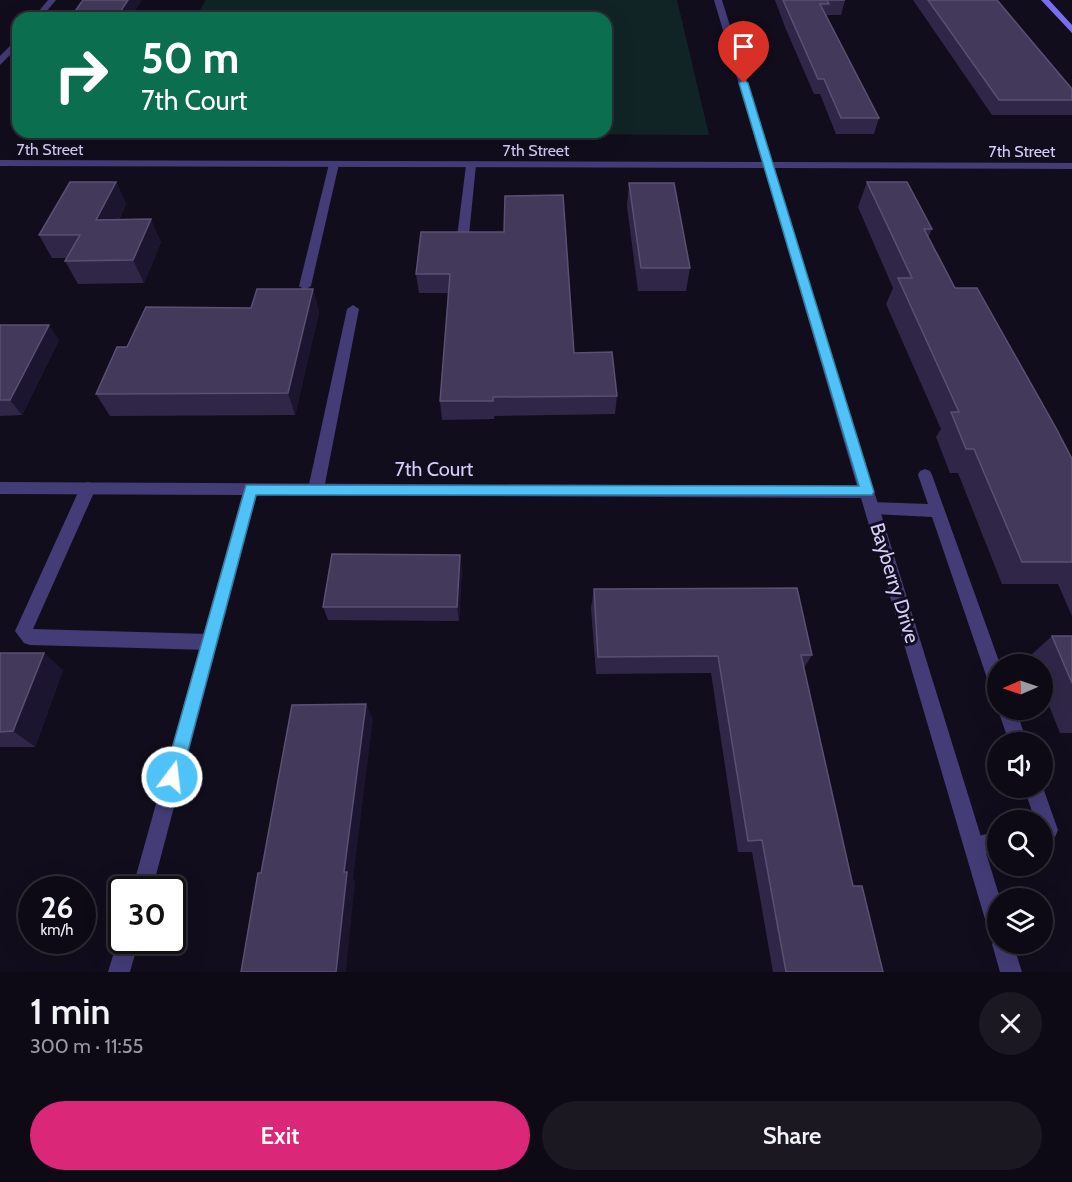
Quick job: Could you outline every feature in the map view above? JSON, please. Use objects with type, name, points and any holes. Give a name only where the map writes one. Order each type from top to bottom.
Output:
[{"type":"street","points":[[42,12],[52,0]]},
{"type":"street","name":"Bayberry Drive","points":[[718,0],[987,889]]},
{"type":"street","points":[[1046,0],[1072,30]]},
{"type":"street","points":[[0,62],[12,48]]},
{"type":"street","name":"7th Street","points":[[0,163],[1072,166]]},
{"type":"street","points":[[305,286],[334,164]]},
{"type":"street","points":[[462,245],[471,165]]},
{"type":"street","points":[[316,489],[353,309]]},
{"type":"street","points":[[925,475],[988,654]]},
{"type":"street","name":"7th Court","points":[[0,488],[867,492]]},
{"type":"street","points":[[88,488],[24,631],[30,638],[209,642]]},
{"type":"street","points":[[146,876],[251,489]]},
{"type":"street","points":[[872,507],[938,511]]},
{"type":"street","points":[[974,846],[987,843]]},
{"type":"street","points":[[119,972],[124,954]]},
{"type":"street","points":[[1006,954],[1011,972]]},
{"type":"green space","points":[[206,0],[677,0],[709,135],[612,134],[612,12],[199,12]]},
{"type":"building","points":[[83,0],[128,0],[120,12],[74,12]]},
{"type":"building","points":[[783,0],[827,0],[829,4],[820,4],[879,118],[841,118],[824,79],[818,79]]},
{"type":"building","points":[[928,0],[997,0],[1072,89],[1072,100],[999,100]]},
{"type":"building","points":[[70,182],[116,182],[96,220],[151,219],[133,260],[65,261],[80,235],[39,235]]},
{"type":"building","points":[[867,182],[907,182],[932,229],[924,229],[955,288],[977,288],[1056,428],[1072,459],[1072,562],[1022,562],[974,449],[966,449],[951,412],[959,412],[898,278],[912,278]]},
{"type":"building","points":[[629,183],[674,183],[690,268],[641,268]]},
{"type":"building","points":[[563,195],[574,353],[612,352],[617,396],[493,397],[493,401],[440,401],[450,274],[416,274],[421,232],[504,232],[505,196]]},
{"type":"building","points":[[257,289],[313,289],[288,393],[96,394],[117,347],[127,347],[146,307],[251,308]]},
{"type":"building","points":[[0,325],[49,325],[10,400],[0,400]]},
{"type":"building","points":[[332,554],[460,555],[457,607],[323,607]]},
{"type":"building","points":[[797,588],[812,655],[801,655],[853,886],[862,886],[883,972],[786,972],[762,840],[748,841],[718,656],[598,657],[594,589]]},
{"type":"building","points":[[1052,636],[1072,636],[1072,683]]},
{"type":"building","points":[[0,653],[44,653],[13,731],[0,732]]},
{"type":"building","points":[[366,704],[344,872],[347,872],[336,972],[241,972],[258,873],[261,873],[292,705]]},
{"type":"route","points":[[172,777],[251,489],[867,492],[744,83]]}]
